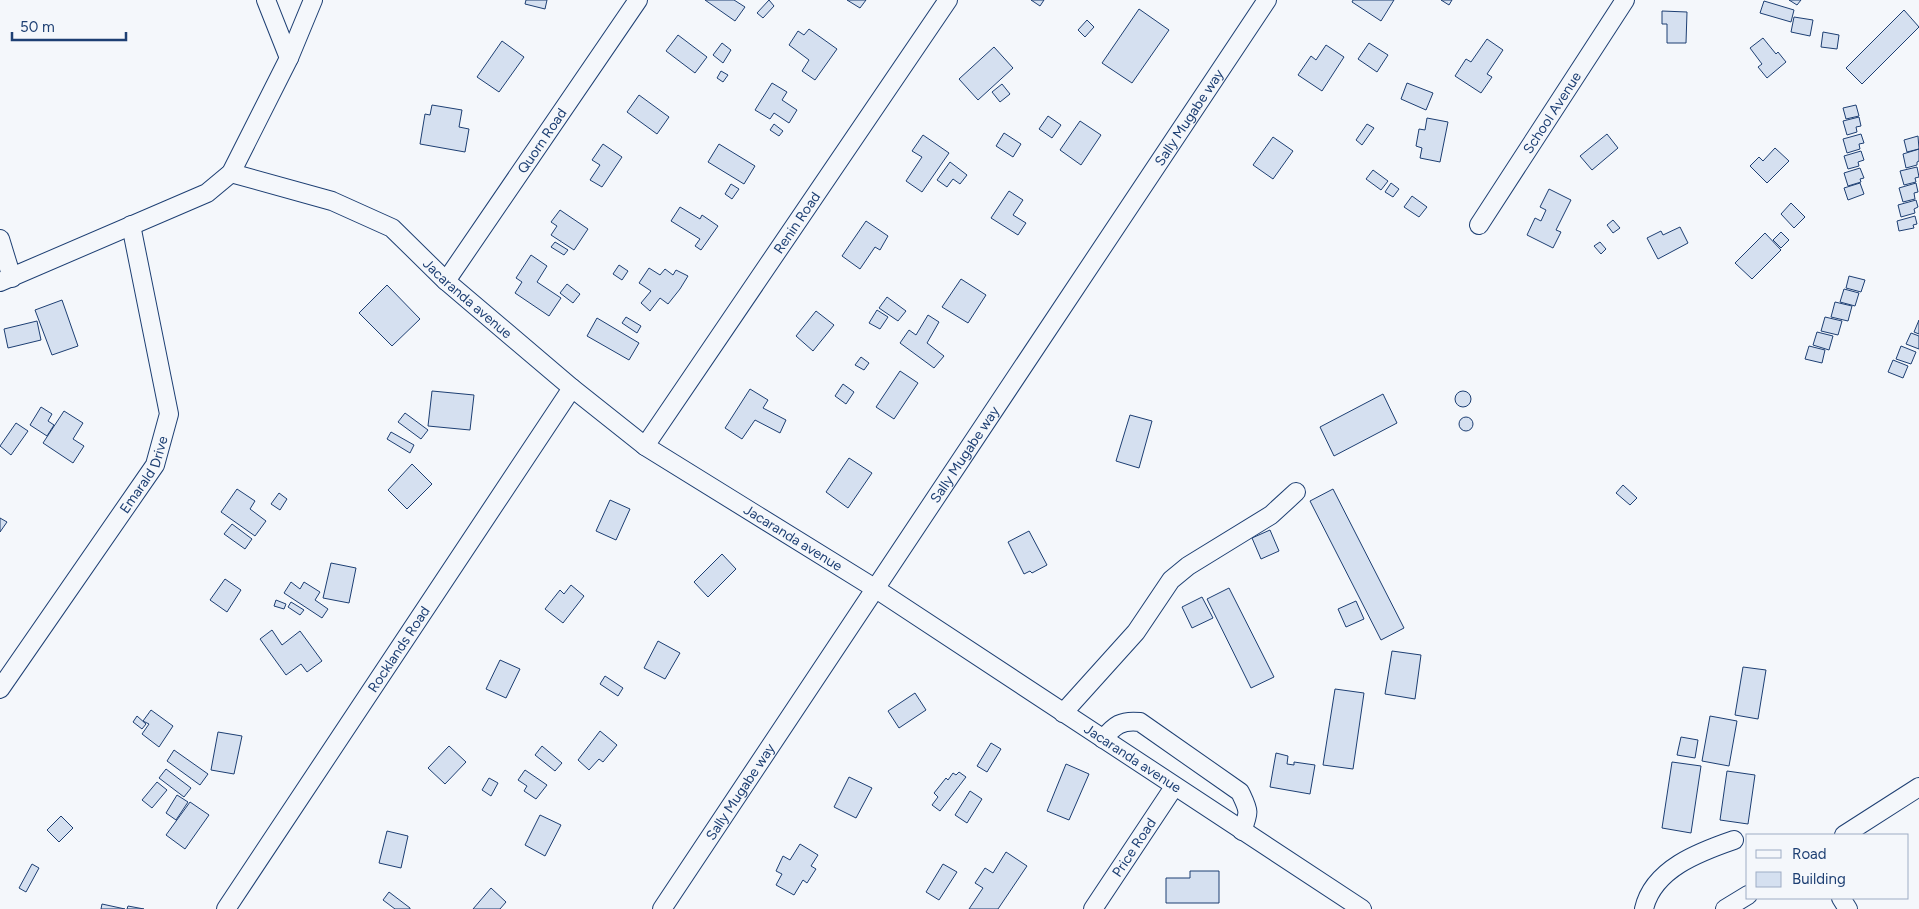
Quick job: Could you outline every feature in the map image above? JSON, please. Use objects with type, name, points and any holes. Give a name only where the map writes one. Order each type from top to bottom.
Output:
[{"type":"street","points":[[266,0],[289,58]]},
{"type":"street","points":[[0,239],[6,280],[207,193],[231,173],[289,58],[312,0]]},
{"type":"street","name":"Quorn Road","points":[[446,281],[638,0]]},
{"type":"street","name":"Renin Road","points":[[646,446],[948,0]]},
{"type":"street","name":"Sally Mugabe way","points":[[662,909],[1267,0]]},
{"type":"street","name":"School Avenue","points":[[1478,224],[1625,0]]},
{"type":"street","name":"Jacaranda avenue","points":[[231,173],[332,201],[392,228],[446,281],[572,388],[646,446],[876,589],[1362,909]]},
{"type":"street","name":"Emarald Drive","points":[[0,688],[155,464],[169,414],[131,225]]},
{"type":"street","name":"Rocklands Road","points":[[226,909],[572,388]]},
{"type":"street","points":[[1063,713],[1136,632],[1171,580],[1188,566],[1271,515],[1296,492]]},
{"type":"street","points":[[1103,739],[1113,728],[1128,721],[1140,722],[1240,792],[1247,807],[1248,816],[1242,831]]},
{"type":"street","name":"Price Road","points":[[1093,909],[1174,787]]},
{"type":"street","points":[[1846,834],[1919,787]]},
{"type":"street","points":[[1644,909],[1650,891],[1670,871],[1701,851],[1734,840]]},
{"type":"street","points":[[1725,909],[1746,896]]},
{"type":"building","points":[[526,0],[547,0],[545,9],[525,4]]},
{"type":"building","points":[[705,0],[734,0],[745,7],[735,21]]},
{"type":"building","points":[[769,0],[774,6],[763,18],[757,13]]},
{"type":"building","points":[[847,0],[866,0],[860,8]]},
{"type":"building","points":[[1031,0],[1044,0],[1040,6]]},
{"type":"building","points":[[1353,0],[1394,0],[1381,21],[1352,2]]},
{"type":"building","points":[[1441,0],[1452,0],[1449,5]]},
{"type":"building","points":[[1789,0],[1801,0],[1797,5]]},
{"type":"building","points":[[1764,1],[1794,10],[1791,22],[1760,13]]},
{"type":"building","points":[[1139,9],[1169,30],[1132,83],[1102,63]]},
{"type":"building","points":[[1904,10],[1919,27],[1862,84],[1846,68]]},
{"type":"building","points":[[1662,11],[1687,12],[1686,43],[1667,43],[1667,24],[1662,24]]},
{"type":"building","points":[[1794,17],[1813,20],[1810,36],[1791,32]]},
{"type":"building","points":[[1087,20],[1094,27],[1085,37],[1078,30]]},
{"type":"building","points":[[809,29],[837,49],[815,80],[802,71],[809,60],[789,45],[798,31],[804,35]]},
{"type":"building","points":[[1823,32],[1839,35],[1837,49],[1821,47]]},
{"type":"building","points":[[678,35],[707,57],[695,73],[666,51]]},
{"type":"building","points":[[1763,38],[1776,54],[1778,52],[1786,62],[1767,78],[1758,67],[1762,64],[1750,48]]},
{"type":"building","points":[[1487,39],[1503,50],[1487,74],[1492,77],[1481,93],[1455,76],[1466,59],[1471,62]]},
{"type":"building","points":[[502,41],[524,57],[499,92],[477,77]]},
{"type":"building","points":[[722,43],[731,50],[723,63],[713,55]]},
{"type":"building","points":[[1369,43],[1388,55],[1377,72],[1358,59]]},
{"type":"building","points":[[1326,45],[1344,57],[1322,91],[1298,75],[1311,56],[1316,60]]},
{"type":"building","points":[[994,47],[1013,68],[978,100],[959,79]]},
{"type":"building","points":[[721,71],[728,75],[723,82],[717,78]]},
{"type":"building","points":[[772,83],[787,92],[782,100],[797,110],[789,123],[774,113],[770,119],[755,110]]},
{"type":"building","points":[[1407,83],[1433,93],[1426,110],[1401,99]]},
{"type":"building","points":[[1002,84],[1010,94],[1000,102],[992,92]]},
{"type":"building","points":[[639,95],[669,117],[657,134],[627,112]]},
{"type":"building","points":[[432,105],[462,110],[459,127],[469,129],[465,152],[420,144],[425,114],[430,115]]},
{"type":"building","points":[[1856,105],[1859,116],[1846,119],[1843,108]]},
{"type":"building","points":[[1048,116],[1061,125],[1052,138],[1039,129]]},
{"type":"building","points":[[1859,117],[1861,126],[1856,127],[1857,132],[1847,135],[1843,121]]},
{"type":"building","points":[[1427,118],[1448,122],[1440,162],[1420,158],[1422,148],[1416,146],[1419,129],[1425,130]]},
{"type":"building","points":[[1080,121],[1101,135],[1081,165],[1060,150]]},
{"type":"building","points":[[774,124],[783,131],[779,136],[770,130]]},
{"type":"building","points":[[1367,124],[1374,128],[1362,145],[1356,140]]},
{"type":"building","points":[[1004,133],[1021,144],[1013,157],[996,146]]},
{"type":"building","points":[[1607,134],[1618,148],[1592,170],[1580,156]]},
{"type":"building","points":[[1861,134],[1864,143],[1859,144],[1860,149],[1847,153],[1843,139]]},
{"type":"building","points":[[923,135],[949,153],[922,192],[906,181],[922,157],[912,151]]},
{"type":"building","points":[[1918,136],[1919,149],[1907,152],[1904,140]]},
{"type":"building","points":[[1273,137],[1293,151],[1273,179],[1253,165]]},
{"type":"building","points":[[603,144],[622,157],[602,187],[590,180],[600,165],[592,160]]},
{"type":"building","points":[[719,144],[755,166],[744,184],[708,162]]},
{"type":"building","points":[[1775,148],[1789,161],[1767,183],[1750,166],[1759,157],[1763,161]]},
{"type":"building","points":[[1919,149],[1917,165],[1906,168],[1903,154]]},
{"type":"building","points":[[1861,151],[1864,160],[1858,162],[1859,166],[1848,169],[1844,156]]},
{"type":"building","points":[[950,162],[967,175],[960,184],[953,179],[947,187],[937,180]]},
{"type":"building","points":[[1917,167],[1919,177],[1915,178],[1916,182],[1904,185],[1900,171]]},
{"type":"building","points":[[1860,168],[1864,178],[1860,179],[1861,182],[1848,186],[1844,173]]},
{"type":"building","points":[[1373,170],[1388,181],[1381,190],[1366,179]]},
{"type":"building","points":[[1391,183],[1399,189],[1393,197],[1385,192]]},
{"type":"building","points":[[1860,183],[1864,194],[1848,200],[1844,188]]},
{"type":"building","points":[[1916,183],[1918,192],[1914,193],[1915,199],[1903,202],[1899,188]]},
{"type":"building","points":[[731,184],[739,189],[732,199],[725,194]]},
{"type":"building","points":[[1549,189],[1571,200],[1556,230],[1561,232],[1553,248],[1527,235],[1535,218],[1541,221],[1546,210],[1540,207]]},
{"type":"building","points":[[1009,191],[1023,200],[1013,215],[1026,223],[1018,235],[991,218]]},
{"type":"building","points":[[1412,196],[1427,207],[1419,217],[1404,207]]},
{"type":"building","points":[[1916,200],[1918,207],[1914,209],[1915,213],[1901,217],[1898,205]]},
{"type":"building","points":[[1791,203],[1805,217],[1794,228],[1781,214]]},
{"type":"building","points":[[680,207],[700,219],[702,215],[718,226],[701,250],[695,246],[700,239],[671,221]]},
{"type":"building","points":[[560,210],[588,229],[574,250],[551,235],[557,226],[551,222]]},
{"type":"building","points":[[1915,216],[1917,224],[1913,225],[1914,228],[1899,231],[1897,221]]},
{"type":"building","points":[[1613,220],[1620,228],[1613,233],[1607,225]]},
{"type":"building","points":[[866,221],[888,236],[880,250],[875,247],[860,269],[842,256]]},
{"type":"building","points":[[1680,227],[1688,243],[1658,259],[1647,238],[1661,231],[1663,235]]},
{"type":"building","points":[[1781,232],[1789,240],[1781,248],[1773,240]]},
{"type":"building","points":[[1765,233],[1781,250],[1752,279],[1735,263]]},
{"type":"building","points":[[555,242],[568,250],[564,255],[551,247]]},
{"type":"building","points":[[1600,242],[1606,249],[1601,254],[1594,246]]},
{"type":"building","points":[[531,255],[547,266],[537,282],[561,298],[549,316],[515,293],[522,282],[516,278]]},
{"type":"building","points":[[619,265],[628,271],[622,280],[613,274]]},
{"type":"building","points":[[649,268],[660,275],[665,269],[673,275],[676,270],[688,276],[668,304],[660,298],[650,311],[641,303],[651,291],[639,283]]},
{"type":"building","points":[[1849,276],[1865,280],[1861,292],[1846,288]]},
{"type":"building","points":[[961,279],[986,295],[968,323],[942,307]]},
{"type":"building","points":[[567,284],[580,294],[573,303],[560,293]]},
{"type":"building","points":[[387,285],[420,319],[392,346],[359,313]]},
{"type":"building","points":[[1844,289],[1859,293],[1855,306],[1840,302]]},
{"type":"building","points":[[887,297],[906,311],[898,321],[879,308]]},
{"type":"building","points":[[62,300],[78,346],[52,355],[35,310]]},
{"type":"building","points":[[1835,302],[1852,306],[1848,321],[1831,317]]},
{"type":"building","points":[[877,310],[888,317],[880,329],[869,323]]},
{"type":"building","points":[[816,311],[834,325],[813,351],[796,336]]},
{"type":"building","points":[[928,315],[939,322],[927,343],[944,356],[934,368],[900,343],[909,330],[916,335]]},
{"type":"building","points":[[626,317],[641,326],[637,333],[622,323]]},
{"type":"building","points":[[1825,317],[1842,321],[1838,335],[1821,331]]},
{"type":"building","points":[[597,318],[639,343],[629,360],[587,336]]},
{"type":"building","points":[[1919,320],[1919,334],[1914,332]]},
{"type":"building","points":[[37,321],[41,340],[8,348],[4,329]]},
{"type":"building","points":[[1817,332],[1833,336],[1829,350],[1813,345]]},
{"type":"building","points":[[1911,333],[1919,336],[1919,349],[1906,344]]},
{"type":"building","points":[[1809,346],[1825,350],[1822,363],[1805,359]]},
{"type":"building","points":[[1901,346],[1916,352],[1911,364],[1896,359]]},
{"type":"building","points":[[861,357],[869,363],[864,370],[855,365]]},
{"type":"building","points":[[1893,360],[1908,366],[1903,378],[1888,372]]},
{"type":"building","points":[[900,371],[918,383],[894,419],[876,407]]},
{"type":"building","points":[[843,384],[854,392],[846,404],[835,396]]},
{"type":"building","points":[[750,389],[768,400],[763,408],[786,420],[780,433],[755,420],[742,439],[725,428]]},
{"type":"building","points":[[432,391],[474,395],[470,430],[428,426]]},
{"type":"building","points":[[1463,391],[1471,399],[1463,407],[1455,399]]},
{"type":"building","points":[[1383,394],[1397,423],[1334,456],[1320,427]]},
{"type":"building","points":[[41,407],[52,414],[48,421],[54,425],[47,436],[30,425]]},
{"type":"building","points":[[64,411],[83,423],[73,439],[84,446],[73,463],[43,443]]},
{"type":"building","points":[[405,413],[428,430],[421,439],[398,422]]},
{"type":"building","points":[[1130,415],[1152,421],[1139,468],[1116,461]]},
{"type":"building","points":[[1466,417],[1471,419],[1473,424],[1471,429],[1466,431],[1461,429],[1459,424],[1461,419]]},
{"type":"building","points":[[16,423],[28,431],[11,455],[0,446]]},
{"type":"building","points":[[391,432],[414,445],[410,453],[387,439]]},
{"type":"building","points":[[849,458],[872,473],[848,508],[826,492]]},
{"type":"building","points":[[412,464],[432,484],[407,509],[388,490]]},
{"type":"building","points":[[1623,485],[1637,498],[1630,505],[1616,493]]},
{"type":"building","points":[[237,489],[255,501],[250,509],[266,521],[255,536],[221,512]]},
{"type":"building","points":[[1333,489],[1404,628],[1381,640],[1310,501]]},
{"type":"building","points":[[279,493],[287,499],[280,510],[271,504]]},
{"type":"building","points":[[610,500],[630,509],[616,540],[596,531]]},
{"type":"building","points":[[0,518],[7,522],[0,532]]},
{"type":"building","points":[[232,524],[252,539],[245,549],[224,534]]},
{"type":"building","points":[[1270,530],[1279,551],[1261,559],[1252,538]]},
{"type":"building","points":[[1029,531],[1047,565],[1032,573],[1030,571],[1024,574],[1008,542]]},
{"type":"building","points":[[722,554],[736,569],[708,597],[694,582]]},
{"type":"building","points":[[331,563],[356,568],[349,603],[323,598]]},
{"type":"building","points":[[225,579],[241,590],[227,612],[210,600]]},
{"type":"building","points":[[291,582],[300,589],[304,582],[320,592],[315,600],[328,609],[322,618],[284,593]]},
{"type":"building","points":[[571,585],[584,596],[563,623],[545,609],[560,590],[564,594]]},
{"type":"building","points":[[1229,588],[1274,677],[1251,688],[1207,599]]},
{"type":"building","points":[[1202,597],[1213,618],[1192,628],[1182,607]]},
{"type":"building","points":[[276,600],[286,604],[284,609],[274,606]]},
{"type":"building","points":[[1356,601],[1364,619],[1346,627],[1338,609]]},
{"type":"building","points":[[291,602],[304,610],[300,615],[288,607]]},
{"type":"building","points":[[272,630],[282,645],[300,631],[322,661],[307,672],[301,664],[286,675],[260,639]]},
{"type":"building","points":[[658,641],[680,653],[665,679],[644,668]]},
{"type":"building","points":[[1392,651],[1421,655],[1415,699],[1385,694]]},
{"type":"building","points":[[500,660],[520,669],[506,698],[486,689]]},
{"type":"building","points":[[1743,667],[1766,670],[1758,719],[1735,715]]},
{"type":"building","points":[[605,676],[623,688],[618,696],[600,684]]},
{"type":"building","points":[[1335,689],[1364,693],[1353,769],[1323,765]]},
{"type":"building","points":[[915,693],[926,710],[899,728],[888,711]]},
{"type":"building","points":[[151,710],[173,726],[159,747],[142,734],[149,724],[143,721]]},
{"type":"building","points":[[137,716],[146,724],[142,729],[133,722]]},
{"type":"building","points":[[1710,716],[1737,721],[1729,766],[1702,761]]},
{"type":"building","points":[[600,731],[617,745],[603,762],[599,759],[589,770],[578,760]]},
{"type":"building","points":[[218,732],[242,736],[234,774],[211,770]]},
{"type":"building","points":[[1681,737],[1698,740],[1695,758],[1677,755]]},
{"type":"building","points":[[991,743],[1001,749],[987,772],[977,766]]},
{"type":"building","points":[[449,746],[466,762],[445,784],[428,768]]},
{"type":"building","points":[[542,746],[562,763],[555,771],[535,755]]},
{"type":"building","points":[[174,750],[208,774],[200,785],[167,761]]},
{"type":"building","points":[[1276,753],[1288,756],[1287,764],[1294,765],[1294,762],[1315,765],[1310,794],[1270,787]]},
{"type":"building","points":[[1672,762],[1701,766],[1691,833],[1662,828]]},
{"type":"building","points":[[1066,764],[1089,774],[1069,820],[1047,811]]},
{"type":"building","points":[[166,769],[191,788],[184,797],[159,778]]},
{"type":"building","points":[[525,770],[547,785],[536,799],[524,791],[527,786],[518,780]]},
{"type":"building","points":[[1727,771],[1755,775],[1748,824],[1720,820]]},
{"type":"building","points":[[959,772],[966,777],[940,811],[932,805],[938,797],[934,793],[946,778],[948,780],[953,773],[956,775]]},
{"type":"building","points":[[849,777],[872,788],[856,818],[834,807]]},
{"type":"building","points":[[489,778],[498,783],[491,796],[482,790]]},
{"type":"building","points":[[157,782],[167,790],[152,808],[142,800]]},
{"type":"building","points":[[970,791],[982,799],[967,823],[955,815]]},
{"type":"building","points":[[177,795],[188,802],[176,820],[166,813]]},
{"type":"building","points":[[190,802],[209,815],[185,849],[166,835]]},
{"type":"building","points":[[540,815],[561,825],[545,856],[525,845]]},
{"type":"building","points":[[61,816],[73,828],[59,842],[47,830]]},
{"type":"building","points":[[387,831],[408,836],[401,868],[379,863]]},
{"type":"building","points":[[800,844],[818,855],[811,866],[816,869],[807,883],[803,880],[794,895],[776,885],[782,874],[776,871],[783,856],[790,860]]},
{"type":"building","points":[[1006,852],[1027,866],[998,909],[969,909],[983,888],[975,883],[985,868],[993,873]]},
{"type":"building","points":[[32,864],[39,868],[26,892],[19,888]]},
{"type":"building","points":[[943,864],[957,872],[939,900],[926,892]]},
{"type":"building","points":[[1190,871],[1219,871],[1219,903],[1166,903],[1166,878],[1190,878]]},
{"type":"building","points":[[491,888],[506,902],[500,909],[473,909]]},
{"type":"building","points":[[389,892],[410,909],[395,909],[383,900]]},
{"type":"building","points":[[102,904],[125,909],[101,909]]},
{"type":"building","points":[[128,906],[144,909],[127,909]]}]
